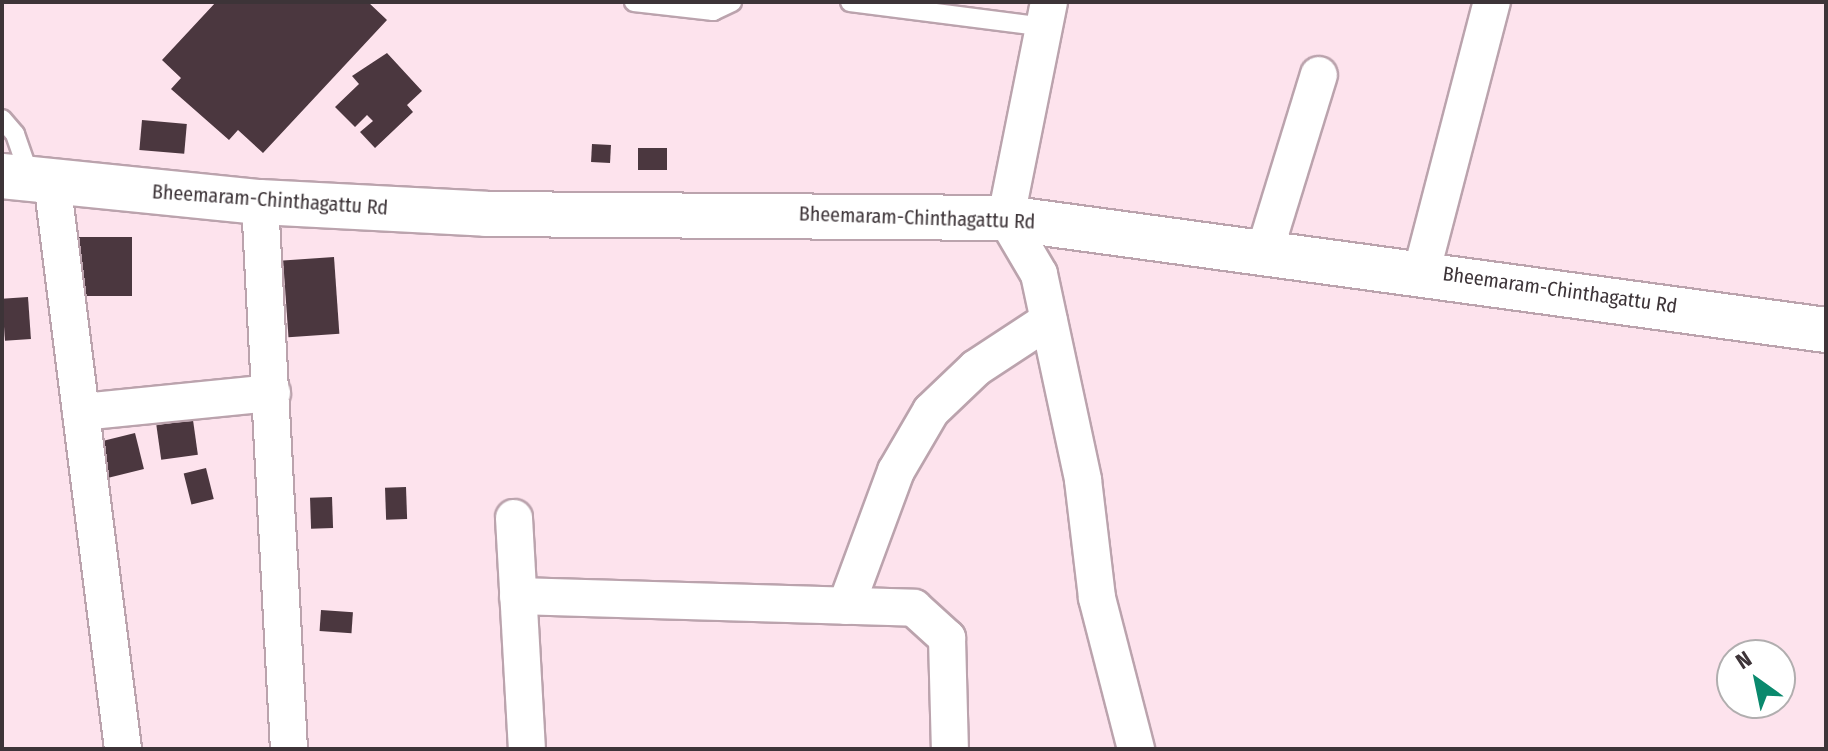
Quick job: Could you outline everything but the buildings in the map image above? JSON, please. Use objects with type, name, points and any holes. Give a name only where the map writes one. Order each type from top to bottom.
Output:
[{"type":"street","points":[[1422,270],[1492,2]]},
{"type":"street","points":[[1047,14],[1006,218],[1039,274],[1083,480],[1097,598],[1136,749]]},
{"type":"street","points":[[1265,250],[1319,75]]},
{"type":"street","points":[[28,179],[81,412],[123,749]]},
{"type":"street","name":"Bheemaram-Chinthagattu Rd","points":[[28,179],[260,202],[486,214],[1006,218],[1422,270],[1826,330]]},
{"type":"street","points":[[260,202],[289,749]]},
{"type":"street","points":[[846,606],[896,471],[931,411],[976,368],[1049,320]]},
{"type":"street","points":[[81,412],[272,393]]},
{"type":"street","points":[[514,518],[527,749]]},
{"type":"street","points":[[518,596],[914,608],[935,620],[950,665],[950,749]]},
{"type":"lane","points":[[634,2],[713,11],[732,2]]},
{"type":"lane","points":[[850,2],[1047,14]]},
{"type":"lane","points":[[2,119],[15,134],[28,179]]}]
